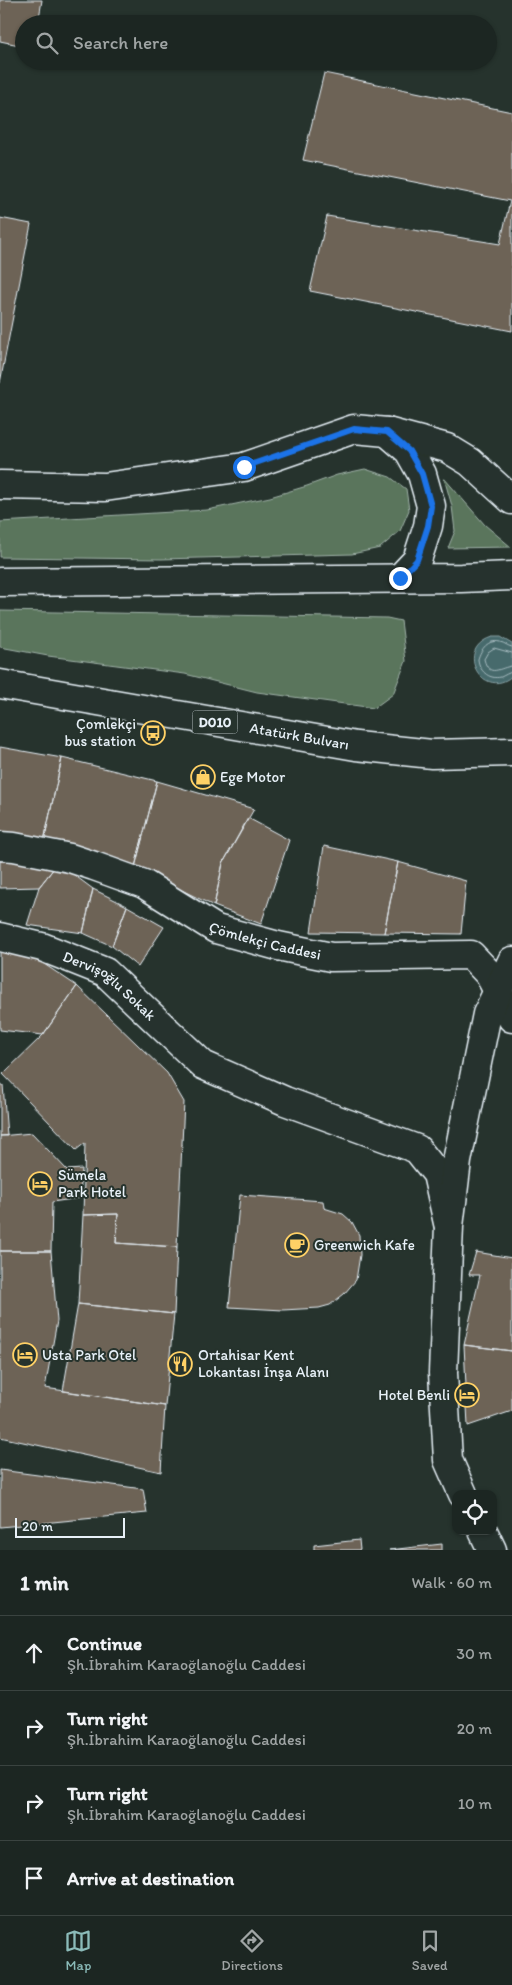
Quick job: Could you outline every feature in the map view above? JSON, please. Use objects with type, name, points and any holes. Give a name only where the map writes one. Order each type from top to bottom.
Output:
[{"type":"main road","points":[[0,485],[105,486],[244,467],[354,429],[387,432],[447,448],[470,462],[512,500]]},
{"type":"main road","points":[[387,432],[409,451],[422,474],[431,506],[428,526],[417,560],[388,578]]},
{"type":"main road","points":[[0,582],[512,576]]},
{"type":"main road","name":"Atatürk Bulvarı","points":[[0,684],[356,746],[432,754],[512,752]]},
{"type":"main road","name":"Çömlekçi Caddesi","points":[[0,846],[70,858],[94,866],[144,884],[216,929],[278,946],[331,957],[471,954],[490,974],[512,1018]]},
{"type":"main road","name":"Dervişoğlu Sokak","points":[[0,937],[42,947],[105,972],[203,1065],[285,1101],[417,1149],[437,1174],[449,1226]]},
{"type":"main road","points":[[461,1490],[448,1460],[443,1373],[449,1226],[456,1161],[487,1014],[512,961]]},
{"type":"main road","points":[[485,1535],[492,1550]]},
{"type":"green space","points":[[365,469],[390,477],[406,489],[409,510],[400,531],[380,548],[352,554],[161,559],[0,557],[0,522],[207,510],[270,497],[337,475]]},
{"type":"green space","points":[[444,478],[485,525],[511,547],[448,548],[455,531],[452,506]]},
{"type":"green space","points":[[0,611],[387,618],[401,621],[406,661],[393,694],[374,708],[257,692],[185,674],[48,656],[0,647]]},
{"type":"water","points":[[492,637],[500,637],[512,644],[512,676],[501,682],[491,682],[483,678],[476,670],[474,661],[475,652],[480,643]]},
{"type":"building","points":[[0,0],[42,0],[40,15],[15,15],[15,44],[0,41]]},
{"type":"building","points":[[324,73],[512,112],[512,331],[310,291],[327,216],[500,244],[510,201],[303,160]]},
{"type":"building","points":[[0,218],[31,224],[0,383]]},
{"type":"building","points":[[0,747],[62,758],[44,841],[0,834]]},
{"type":"building","points":[[62,758],[157,781],[135,867],[44,841]]},
{"type":"building","points":[[157,781],[254,809],[223,863],[214,906],[135,867]]},
{"type":"building","points":[[248,818],[289,840],[261,924],[214,906],[223,863]]},
{"type":"building","points":[[324,846],[398,862],[384,933],[311,932]]},
{"type":"building","points":[[0,861],[58,863],[39,887],[0,888]]},
{"type":"building","points":[[398,862],[466,881],[461,934],[384,933]]},
{"type":"building","points":[[58,863],[93,889],[83,933],[27,925],[39,887]]},
{"type":"building","points":[[93,889],[127,906],[112,946],[83,933]]},
{"type":"building","points":[[127,906],[164,927],[138,967],[112,946]]},
{"type":"building","points":[[0,951],[29,954],[77,986],[43,1035],[0,1030]]},
{"type":"building","points":[[77,986],[167,1073],[184,1102],[177,1247],[116,1243],[118,1214],[83,1215],[85,1143],[76,1150],[3,1074],[43,1035]]},
{"type":"building","points":[[0,1085],[3,1085],[7,1136],[0,1136]]},
{"type":"building","name":"Sümela Park Hotel","points":[[32,1133],[67,1170],[82,1169],[80,1198],[52,1202],[51,1251],[0,1251],[0,1136]]},
{"type":"building","name":"Greenwich Kafe","points":[[240,1195],[323,1201],[324,1208],[343,1214],[352,1222],[359,1235],[360,1255],[356,1280],[344,1294],[330,1305],[319,1308],[283,1310],[229,1307]]},
{"type":"building","points":[[118,1214],[116,1243],[177,1247],[174,1314],[78,1304],[83,1215]]},
{"type":"building","name":"Usta Park Otel","points":[[0,1251],[51,1251],[57,1321],[45,1388],[165,1406],[161,1472],[0,1437]]},
{"type":"building","points":[[476,1252],[512,1258],[512,1351],[464,1345],[480,1275],[469,1275]]},
{"type":"building","points":[[78,1304],[174,1314],[165,1406],[63,1391]]},
{"type":"building","points":[[464,1345],[512,1351],[512,1411],[468,1426]]},
{"type":"building","points":[[0,1470],[143,1489],[147,1513],[0,1527]]},
{"type":"building","points":[[359,1540],[360,1550],[314,1550],[314,1545]]},
{"type":"building","points":[[442,1544],[442,1550],[389,1550]]},
{"type":"place","name":"Çomlekçi bus station","points":[[153,733]]},
{"type":"place","name":"Ege Motor","points":[[203,777]]},
{"type":"place","name":"Sümela Park Hotel","points":[[40,1184]]},
{"type":"place","name":"Greenwich Kafe","points":[[297,1245]]},
{"type":"place","name":"Usta Park Otel","points":[[25,1355]]},
{"type":"place","name":"Ortahisar Kent Lokantası İnşa Alanı","points":[[180,1364]]},
{"type":"place","name":"Hotel Benli","points":[[467,1395]]},
{"type":"route","points":[[244,467],[354,429],[387,432],[409,451],[422,474],[431,506],[428,526],[417,560],[400,578]]}]
